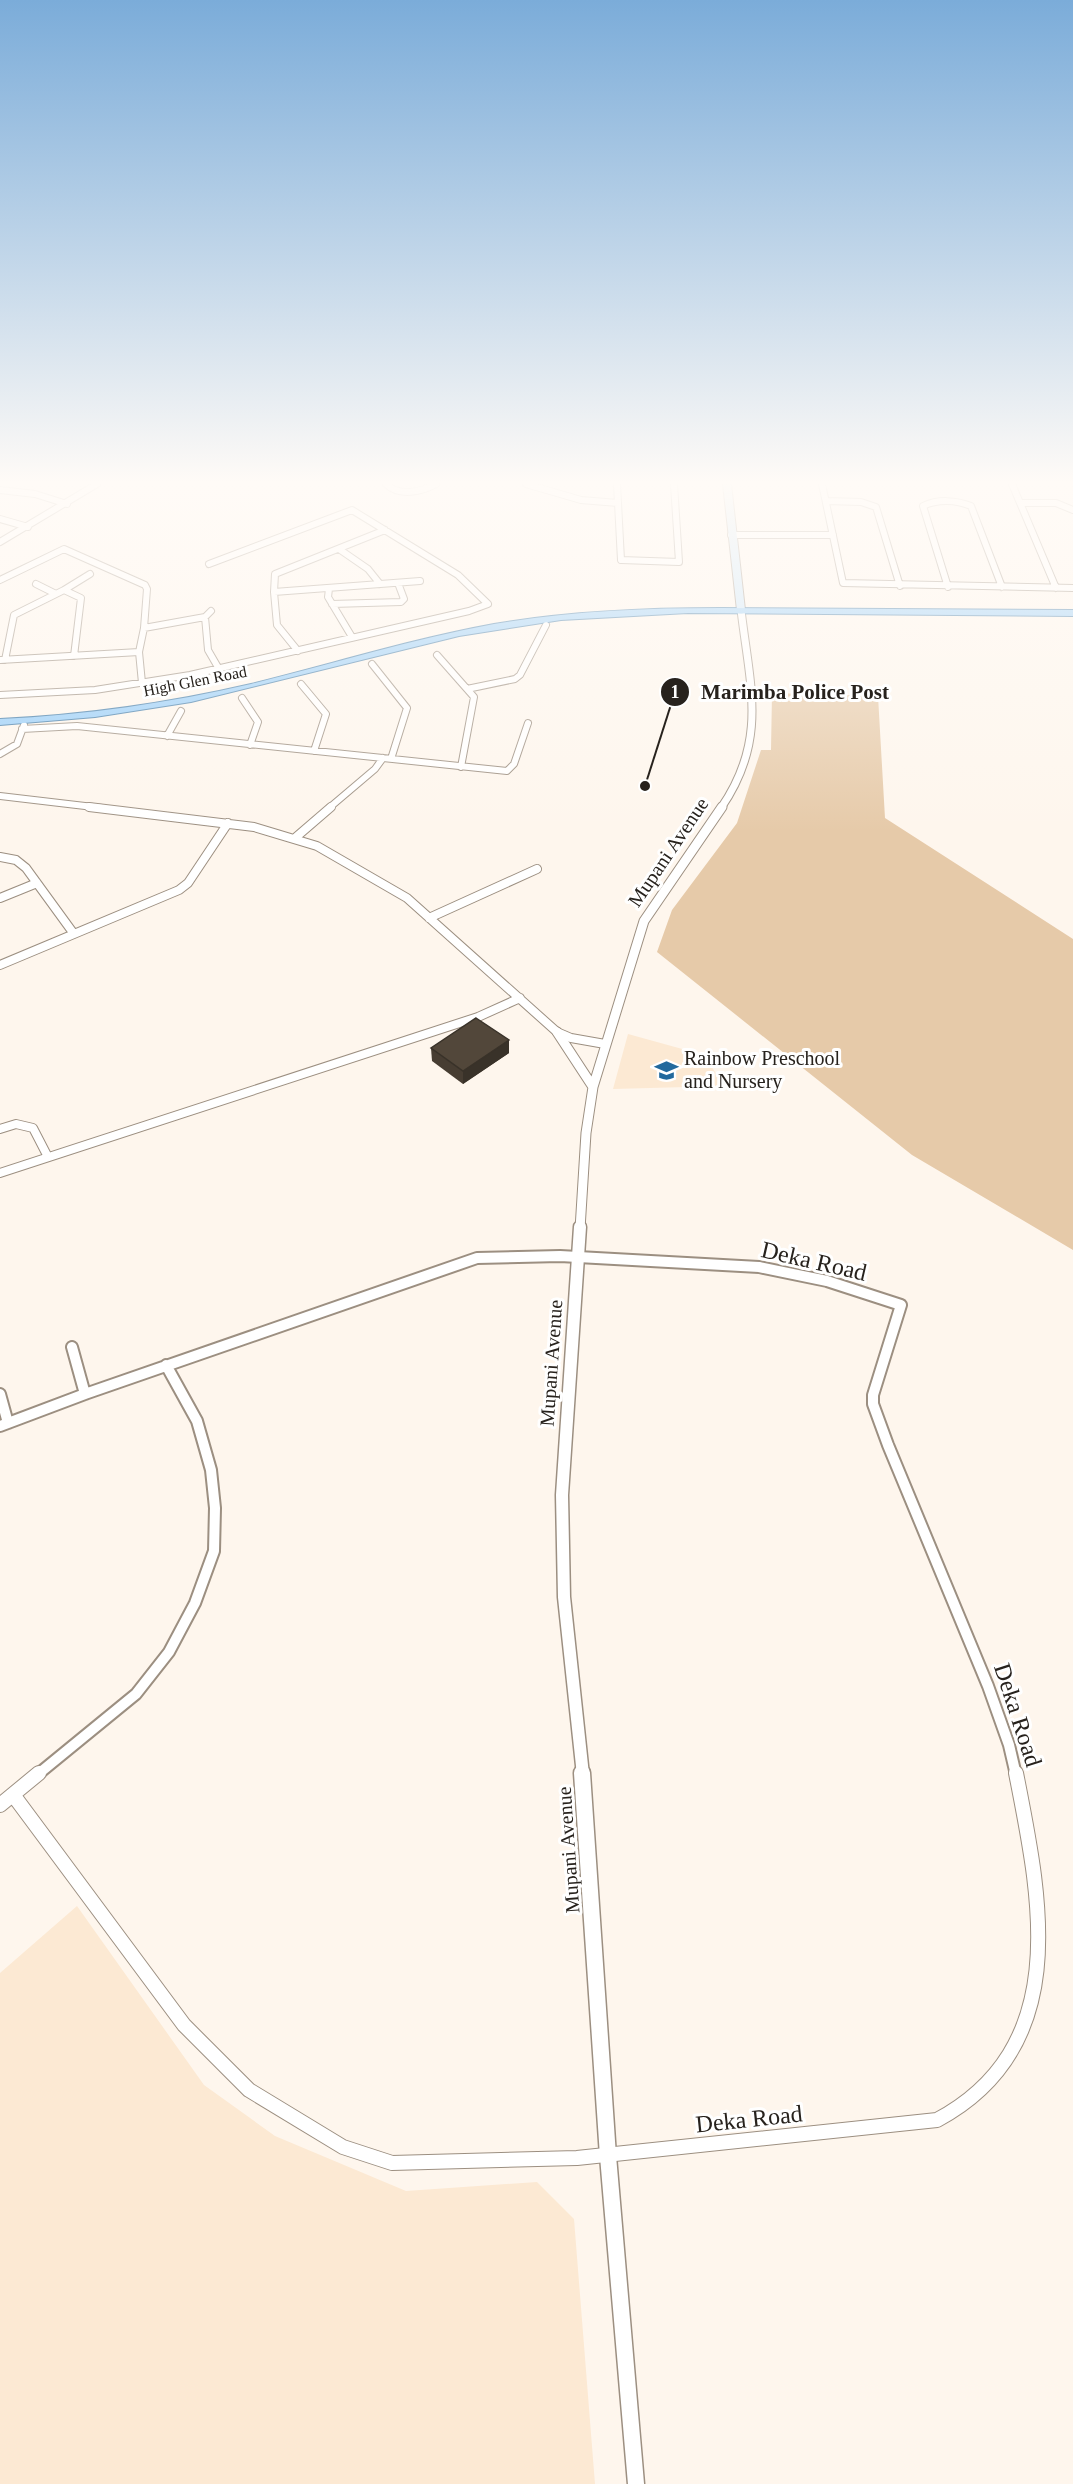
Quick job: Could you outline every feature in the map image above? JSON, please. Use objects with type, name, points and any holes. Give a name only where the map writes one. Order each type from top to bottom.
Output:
[{"type":"main road","points":[[740,600],[741,610]]},
{"type":"main road","name":"High Glen Road","points":[[0,722],[24,725],[188,699],[252,686],[438,638],[500,625],[607,613],[741,610],[1073,614]]},
{"type":"street","points":[[43,600],[14,615],[3,660],[139,652]]},
{"type":"street","points":[[74,656],[81,600]]},
{"type":"street","points":[[142,683],[139,652],[144,628],[145,600]]},
{"type":"street","points":[[274,600],[275,628],[298,651]]},
{"type":"street","points":[[330,600],[352,637]]},
{"type":"street","points":[[332,604],[402,602],[403,600]]},
{"type":"street","points":[[0,695],[36,695],[142,683],[219,669],[469,611],[488,603],[482,600]]},
{"type":"street","name":"Mupani Avenue","points":[[636,2484],[608,2156],[582,1767],[564,1597],[562,1495],[586,1133],[593,1087],[644,921],[733,791],[749,749],[753,710],[741,610]]},
{"type":"street","points":[[144,628],[205,617],[212,611]]},
{"type":"street","points":[[205,617],[208,650],[219,669]]},
{"type":"street","points":[[467,689],[520,675],[546,625]]},
{"type":"street","points":[[437,655],[474,697],[461,767]]},
{"type":"street","points":[[372,664],[407,708],[391,759]]},
{"type":"street","points":[[301,684],[326,714],[314,751]]},
{"type":"street","points":[[242,698],[258,722],[250,745]]},
{"type":"street","points":[[168,736],[181,711]]},
{"type":"street","points":[[0,754],[17,744],[24,725],[77,726],[507,771],[511,769],[528,723]]},
{"type":"street","points":[[295,838],[375,769],[383,759]]},
{"type":"street","points":[[0,796],[228,823],[295,838],[317,846],[403,895],[557,1032],[586,1072],[593,1087]]},
{"type":"street","points":[[0,965],[179,890],[188,883],[228,823]]},
{"type":"street","points":[[0,857],[16,860],[26,868],[74,934]]},
{"type":"street","points":[[429,918],[537,869]]},
{"type":"street","points":[[0,898],[37,884]]},
{"type":"street","points":[[0,1173],[478,1017],[519,998]]},
{"type":"street","points":[[557,1032],[571,1038],[605,1044]]},
{"type":"street","points":[[0,1129],[16,1124],[33,1128],[48,1157]]},
{"type":"street","points":[[0,1394],[4,1424],[166,1365],[477,1258],[578,1257]]},
{"type":"street","name":"Deka Road","points":[[578,1257],[759,1267],[827,1281],[901,1305],[873,1395],[873,1404],[976,1652],[1010,1748],[1027,1825],[1037,1893],[1039,1957],[1031,2008],[1018,2046],[974,2098],[953,2112],[937,2120],[608,2156]]},
{"type":"street","points":[[72,1347],[85,1394]]},
{"type":"street","points":[[0,1805],[14,1796],[136,1694],[169,1652],[195,1603],[214,1551],[215,1508],[211,1470],[197,1421],[166,1365]]},
{"type":"street","points":[[14,1796],[184,2025],[249,2090],[316,2131],[343,2147],[392,2163],[608,2156]]},
{"type":"shaded area","points":[[772,693],[878,696],[885,818],[1073,939],[1073,1250],[912,1155],[657,952],[672,910],[737,823],[761,750],[771,750]]},
{"type":"shaded area","name":"Rainbow Preschool and Nursery","points":[[628,1034],[704,1055],[724,1086],[613,1089]]},
{"type":"shaded area","points":[[77,1906],[204,2085],[275,2136],[406,2191],[537,2182],[574,2219],[595,2484],[0,2484],[0,1973]]},
{"type":"building","points":[[476,1018],[509,1040],[463,1071],[431,1048]]},
{"type":"place","name":"Marimba Police Post","points":[[645,786]]},
{"type":"place","name":"Rainbow Preschool and Nursery","points":[[666,1070]]}]
